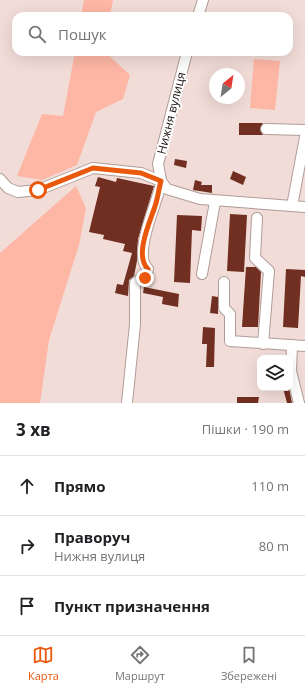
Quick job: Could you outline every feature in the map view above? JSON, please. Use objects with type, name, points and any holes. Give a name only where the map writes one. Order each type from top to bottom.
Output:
[{"type":"street","points":[[199,12],[203,0]]},
{"type":"street","name":"Нижня вулиця","points":[[127,403],[135,324],[135,283],[147,274],[148,269],[144,266],[142,252],[148,224],[156,204],[161,181],[158,164],[186,56]]},
{"type":"street","points":[[266,129],[305,130]]},
{"type":"street","points":[[292,206],[305,137]]},
{"type":"street","points":[[0,179],[8,188],[18,192],[38,190],[93,168],[141,173],[161,181],[167,189],[175,193],[216,202],[305,207]]},
{"type":"street","points":[[202,274],[216,202]]},
{"type":"street","points":[[257,218],[255,258],[269,271],[263,344]]},
{"type":"street","points":[[224,282],[224,308],[230,314],[230,341],[305,346]]},
{"type":"street","points":[[292,345],[291,371],[299,403]]},
{"type":"shaded area","points":[[84,0],[113,0],[111,12],[82,12]]},
{"type":"shaded area","points":[[74,56],[109,56],[130,75],[123,99],[96,112],[77,165],[42,180],[17,176],[42,114],[63,116]]},
{"type":"shaded area","points":[[254,59],[280,61],[275,110],[250,108]]},
{"type":"shaded area","points":[[76,186],[86,208],[79,245],[49,340],[40,403],[0,403],[0,253]]},
{"type":"building","points":[[239,123],[263,123],[260,129],[263,135],[239,135]]},
{"type":"building","points":[[175,159],[187,161],[186,168],[174,165]]},
{"type":"building","points":[[233,171],[246,177],[243,185],[230,179]]},
{"type":"building","points":[[98,177],[116,182],[117,178],[154,186],[138,239],[137,261],[134,276],[129,280],[128,296],[115,293],[117,284],[123,285],[132,253],[123,251],[125,244],[103,239],[104,235],[89,232],[100,187],[95,186]]},
{"type":"building","points":[[195,180],[202,182],[201,185],[212,185],[212,193],[193,190]]},
{"type":"building","points":[[230,214],[247,215],[244,272],[227,271]]},
{"type":"building","points":[[177,215],[202,216],[201,231],[192,230],[190,283],[174,282]]},
{"type":"building","points":[[246,267],[256,267],[261,272],[258,327],[242,327]]},
{"type":"building","points":[[286,269],[305,270],[305,277],[301,276],[298,328],[283,327]]},
{"type":"building","points":[[144,287],[179,294],[178,307],[162,304],[163,297],[143,293]]},
{"type":"building","points":[[212,296],[218,297],[218,314],[210,313]]},
{"type":"building","points":[[203,327],[215,328],[214,367],[206,367],[207,344],[202,344]]},
{"type":"building","points":[[284,391],[290,391],[292,403],[287,403]]},
{"type":"building","points":[[237,397],[259,397],[258,403],[237,403]]},
{"type":"route","points":[[38,190],[93,168],[141,173],[161,181],[156,204],[148,224],[142,252],[144,266],[148,269],[145,278]]}]
